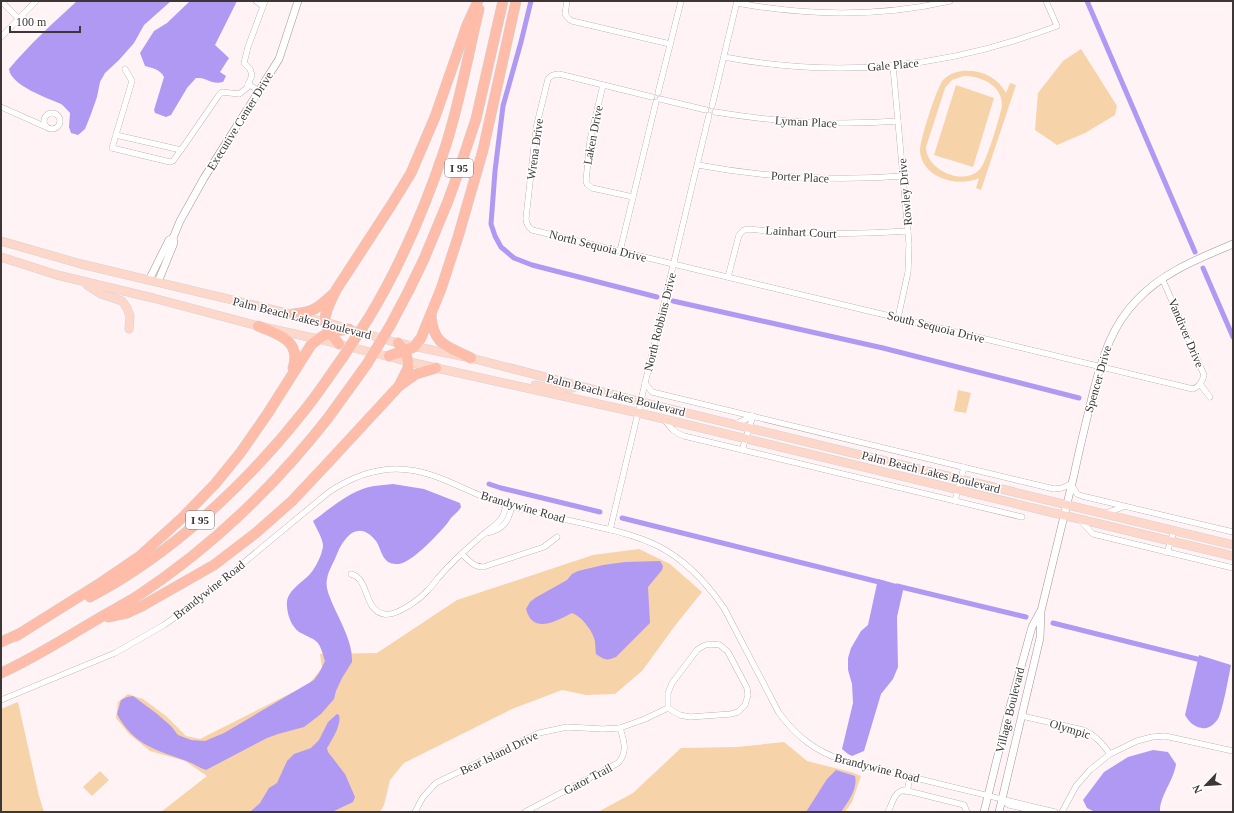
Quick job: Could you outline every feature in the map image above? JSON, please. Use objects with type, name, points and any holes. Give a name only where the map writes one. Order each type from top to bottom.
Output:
[{"type":"highway","points":[[340,344],[329,332],[325,322],[325,317],[336,290],[411,173],[435,118],[467,25],[478,1]]},
{"type":"highway","name":"I 95","points":[[1,642],[16,636],[106,589],[174,543],[260,462],[304,411],[368,319],[402,258],[425,204],[445,146],[458,100],[481,1]]},
{"type":"highway","name":"I 95","points":[[1,673],[68,637],[135,598],[183,563],[215,537],[246,510],[272,484],[318,429],[367,364],[408,292],[424,259],[448,201],[476,119],[503,1]]},
{"type":"highway","points":[[388,356],[420,338],[431,313],[449,263],[474,180],[492,112],[516,1]]},
{"type":"highway","points":[[293,314],[315,309],[336,290]]},
{"type":"highway","points":[[431,313],[432,326],[438,340],[446,346],[471,358]]},
{"type":"highway","points":[[258,326],[280,335],[292,346],[296,358],[289,379]]},
{"type":"highway","points":[[16,636],[99,584],[140,556],[182,518],[215,484],[241,452],[310,345],[329,332],[349,328]]},
{"type":"highway","points":[[399,386],[408,368],[406,347]]},
{"type":"highway","points":[[98,619],[127,613],[142,606],[214,565],[236,549],[292,501],[399,386],[416,374],[436,368]]},
{"type":"main road","name":"Palm Beach Lakes Boulevard","points":[[1,241],[81,264],[349,328],[406,347],[471,358],[641,402],[1233,545]]},
{"type":"main road","name":"Palm Beach Lakes Boulevard","points":[[1,257],[45,272],[153,298],[258,326],[340,344],[436,368],[639,413],[1233,556]]},
{"type":"main road","points":[[84,282],[101,294],[122,301],[128,308],[130,316],[129,329]]},
{"type":"main road","points":[[492,380],[502,378],[544,386],[551,386],[554,380]]},
{"type":"main road","points":[[555,394],[559,389],[582,387]]},
{"type":"street","points":[[3,1],[18,18]]},
{"type":"street","points":[[1,37],[36,1]]},
{"type":"street","points":[[125,69],[127,70],[132,81],[112,148],[170,162],[173,161],[222,92],[239,94],[247,88],[252,75],[250,68],[244,63],[248,47],[264,3],[256,1]]},
{"type":"street","name":"Executive Center Drive","points":[[158,282],[174,243],[173,238],[180,220],[204,178],[278,59],[298,1]]},
{"type":"street","points":[[567,1],[565,14],[572,21],[670,44]]},
{"type":"street","points":[[620,251],[656,99],[661,96],[658,93],[681,1]]},
{"type":"street","points":[[710,112],[714,108],[712,106],[737,2],[760,7],[808,12],[855,13],[896,10],[950,1]]},
{"type":"street","name":"Gale Place","points":[[724,57],[797,67],[853,68],[893,66],[943,59],[986,49],[1057,26],[1046,1]]},
{"type":"street","name":"Rowley Drive","points":[[893,66],[908,231],[909,258],[908,272],[898,318]]},
{"type":"street","name":"Lyman Place","points":[[550,77],[559,74],[710,112],[764,119],[816,124],[855,124],[898,121]]},
{"type":"street","name":"Wrena Drive","points":[[526,222],[536,128],[550,77]]},
{"type":"street","points":[[248,84],[259,91]]},
{"type":"street","name":"Laken Drive","points":[[603,85],[590,140],[586,181],[592,188],[633,198]]},
{"type":"street","points":[[1,107],[47,127]]},
{"type":"street","name":"North Robbins Drive","points":[[610,530],[710,112]]},
{"type":"street","points":[[116,135],[181,150]]},
{"type":"street","name":"Porter Place","points":[[698,164],[749,173],[803,178],[868,179],[903,176]]},
{"type":"street","name":"North Sequoia Drive","points":[[526,222],[532,230],[674,264]]},
{"type":"street","name":"Lainhart Court","points":[[728,277],[739,235],[747,229],[786,233],[842,235],[908,231]]},
{"type":"street","name":"Executive Center Drive","points":[[149,280],[169,240],[173,238]]},
{"type":"street","name":"Spencer Drive","points":[[1066,505],[1100,367],[1109,341],[1126,312],[1146,291],[1162,278],[1192,262],[1233,244]]},
{"type":"street","name":"South Sequoia Drive","points":[[674,264],[1193,389],[1199,386]]},
{"type":"street","name":"Vandiver Drive","points":[[1162,278],[1204,375],[1199,386]]},
{"type":"street","points":[[646,384],[652,392],[1056,489],[1071,484],[1074,490],[1080,495],[1233,532]]},
{"type":"street","points":[[1199,386],[1210,396]]},
{"type":"street","points":[[734,424],[753,416]]},
{"type":"street","points":[[742,450],[753,416]]},
{"type":"street","points":[[664,419],[671,429],[678,434],[1022,517]]},
{"type":"street","points":[[854,454],[858,441]]},
{"type":"street","points":[[848,475],[851,464]]},
{"type":"street","points":[[955,501],[964,467]]},
{"type":"street","name":"Brandywine Road","points":[[1,700],[114,653],[164,625],[195,603],[329,492],[353,478],[389,470],[418,471],[430,474],[488,499],[506,505],[632,535],[662,548],[687,565],[706,584],[724,608],[780,713],[790,727],[803,740],[830,756],[1002,800]]},
{"type":"street","points":[[1007,514],[1015,503]]},
{"type":"street","points":[[351,574],[356,575],[361,581],[373,608],[382,614],[392,614],[398,612],[424,594],[462,554],[500,520],[506,505]]},
{"type":"street","name":"Village Boulevard","points":[[999,812],[1040,638],[1041,611],[1066,505]]},
{"type":"street","points":[[485,533],[495,531],[502,527],[508,519],[512,506]]},
{"type":"street","points":[[1103,514],[1123,506]]},
{"type":"street","points":[[1079,519],[1093,534],[1233,568]]},
{"type":"street","points":[[1167,552],[1174,531]]},
{"type":"street","points":[[462,554],[470,562],[483,567],[544,547],[557,537]]},
{"type":"street","name":"Village Boulevard","points":[[984,812],[1009,710],[1032,627],[1041,611]]},
{"type":"street","points":[[713,644],[725,649],[747,688],[747,699],[743,708],[738,712],[731,714],[690,717],[680,715],[668,708],[668,693],[670,686],[697,650],[702,646],[713,644]]},
{"type":"street","name":"Bear Island Drive","points":[[416,812],[423,797],[436,783],[540,733],[567,727],[603,729],[620,728],[645,719],[668,708]]},
{"type":"street","name":"Olympic","points":[[1022,716],[1083,730],[1100,741],[1110,754]]},
{"type":"street","name":"Gator Trail","points":[[525,812],[618,763],[622,758],[624,751],[620,728]]},
{"type":"street","points":[[1062,812],[1071,793],[1084,776],[1110,754],[1137,741],[1159,736],[1169,737],[1233,751]]},
{"type":"street","points":[[907,792],[910,776]]},
{"type":"street","points":[[888,812],[895,797],[898,793],[904,790],[907,792],[964,805],[967,812]]},
{"type":"street","points":[[1002,800],[1009,805],[1038,812]]},
{"type":"street","points":[[1002,800],[1009,800],[1055,812]]},
{"type":"shaded area","points":[[77,1],[171,1],[144,25],[134,43],[105,73],[100,82],[97,97],[85,129],[78,135],[71,133],[69,127],[70,113],[61,104],[39,95],[23,86],[11,75],[9,69],[33,42]]},
{"type":"shaded area","points":[[190,1],[237,1],[215,45],[229,58],[220,72],[226,76],[223,82],[219,83],[196,78],[187,88],[171,115],[166,117],[155,113],[154,110],[164,77],[153,68],[145,66],[140,53],[154,31],[167,23]]},
{"type":"shaded area","points":[[1081,49],[1117,106],[1115,115],[1085,133],[1057,145],[1035,130],[1038,93],[1063,61]]},
{"type":"shaded area","points":[[959,71],[975,71],[988,75],[1003,87],[1006,93],[1010,83],[1016,85],[981,190],[976,188],[979,178],[961,182],[952,181],[934,174],[923,161],[920,152],[925,127],[940,85],[948,76]],"holes":[[[964,76],[971,76],[983,80],[994,87],[1001,98],[1002,105],[996,128],[983,165],[973,174],[956,176],[939,169],[932,163],[926,147],[945,88],[952,80]]]},
{"type":"shaded area","points":[[956,85],[994,98],[973,167],[934,155]]},
{"type":"shaded area","points":[[958,390],[971,393],[966,413],[954,411]]},
{"type":"shaded area","points":[[393,484],[424,489],[460,503],[461,507],[430,542],[416,555],[402,563],[389,563],[383,556],[376,541],[364,532],[353,532],[344,541],[329,573],[327,586],[328,592],[349,640],[352,662],[342,678],[334,699],[321,714],[304,727],[267,738],[206,770],[147,746],[131,733],[117,714],[121,700],[127,697],[133,696],[156,713],[171,726],[178,735],[191,740],[205,741],[224,733],[314,680],[325,661],[322,651],[315,641],[296,630],[290,619],[287,607],[288,596],[294,588],[312,571],[321,553],[323,546],[322,540],[313,521],[342,500],[358,491],[374,486]]},
{"type":"shaded area","points":[[639,549],[670,564],[702,592],[642,671],[615,694],[586,695],[562,690],[512,709],[404,763],[390,780],[384,805],[380,812],[161,812],[207,776],[185,761],[150,751],[129,734],[116,718],[118,702],[128,694],[143,699],[166,716],[186,736],[200,739],[309,684],[322,668],[320,654],[377,653],[457,600],[593,555]]},
{"type":"shaded area","points":[[660,561],[663,566],[662,570],[648,587],[650,623],[616,657],[606,659],[601,658],[596,654],[593,634],[579,617],[572,613],[546,624],[534,622],[529,617],[526,609],[530,602],[567,580],[572,574],[578,571],[625,562]]},
{"type":"shaded area","points":[[878,579],[904,586],[897,617],[898,667],[893,679],[881,694],[864,751],[852,756],[842,749],[853,703],[852,684],[848,670],[848,658],[851,648],[861,631],[868,625]]},
{"type":"shaded area","points":[[1199,655],[1231,665],[1219,717],[1212,726],[1207,728],[1194,725],[1185,715]]},
{"type":"shaded area","points":[[18,702],[44,812],[1,812],[1,709]]},
{"type":"shaded area","points":[[337,714],[339,715],[340,719],[338,727],[327,748],[328,752],[345,774],[355,797],[353,802],[332,812],[250,812],[260,803],[269,788],[277,783],[287,761],[294,754],[311,748],[319,740],[328,722]]},
{"type":"shaded area","points":[[784,742],[807,761],[861,776],[852,802],[845,812],[598,812],[633,793],[681,748],[737,747]]},
{"type":"shaded area","points":[[1153,750],[1168,752],[1176,764],[1173,776],[1160,806],[1160,812],[1095,812],[1087,808],[1083,800],[1104,772],[1128,757]]},
{"type":"shaded area","points":[[836,770],[855,776],[856,781],[854,790],[841,812],[806,812],[827,779]]},
{"type":"shaded area","points":[[100,771],[109,780],[92,796],[83,787]]},
{"type":"waterway","points":[[531,1],[503,106],[495,171],[491,224],[495,236],[501,247],[514,258],[532,265],[657,297]]},
{"type":"waterway","points":[[1087,1],[1195,252]]},
{"type":"waterway","points":[[1203,268],[1233,337]]},
{"type":"waterway","points":[[673,301],[883,348],[1079,398]]},
{"type":"waterway","points":[[489,484],[600,512]]},
{"type":"waterway","points":[[622,518],[883,583]]},
{"type":"waterway","points":[[897,586],[1026,617]]},
{"type":"waterway","points":[[1053,623],[1205,661]]}]
